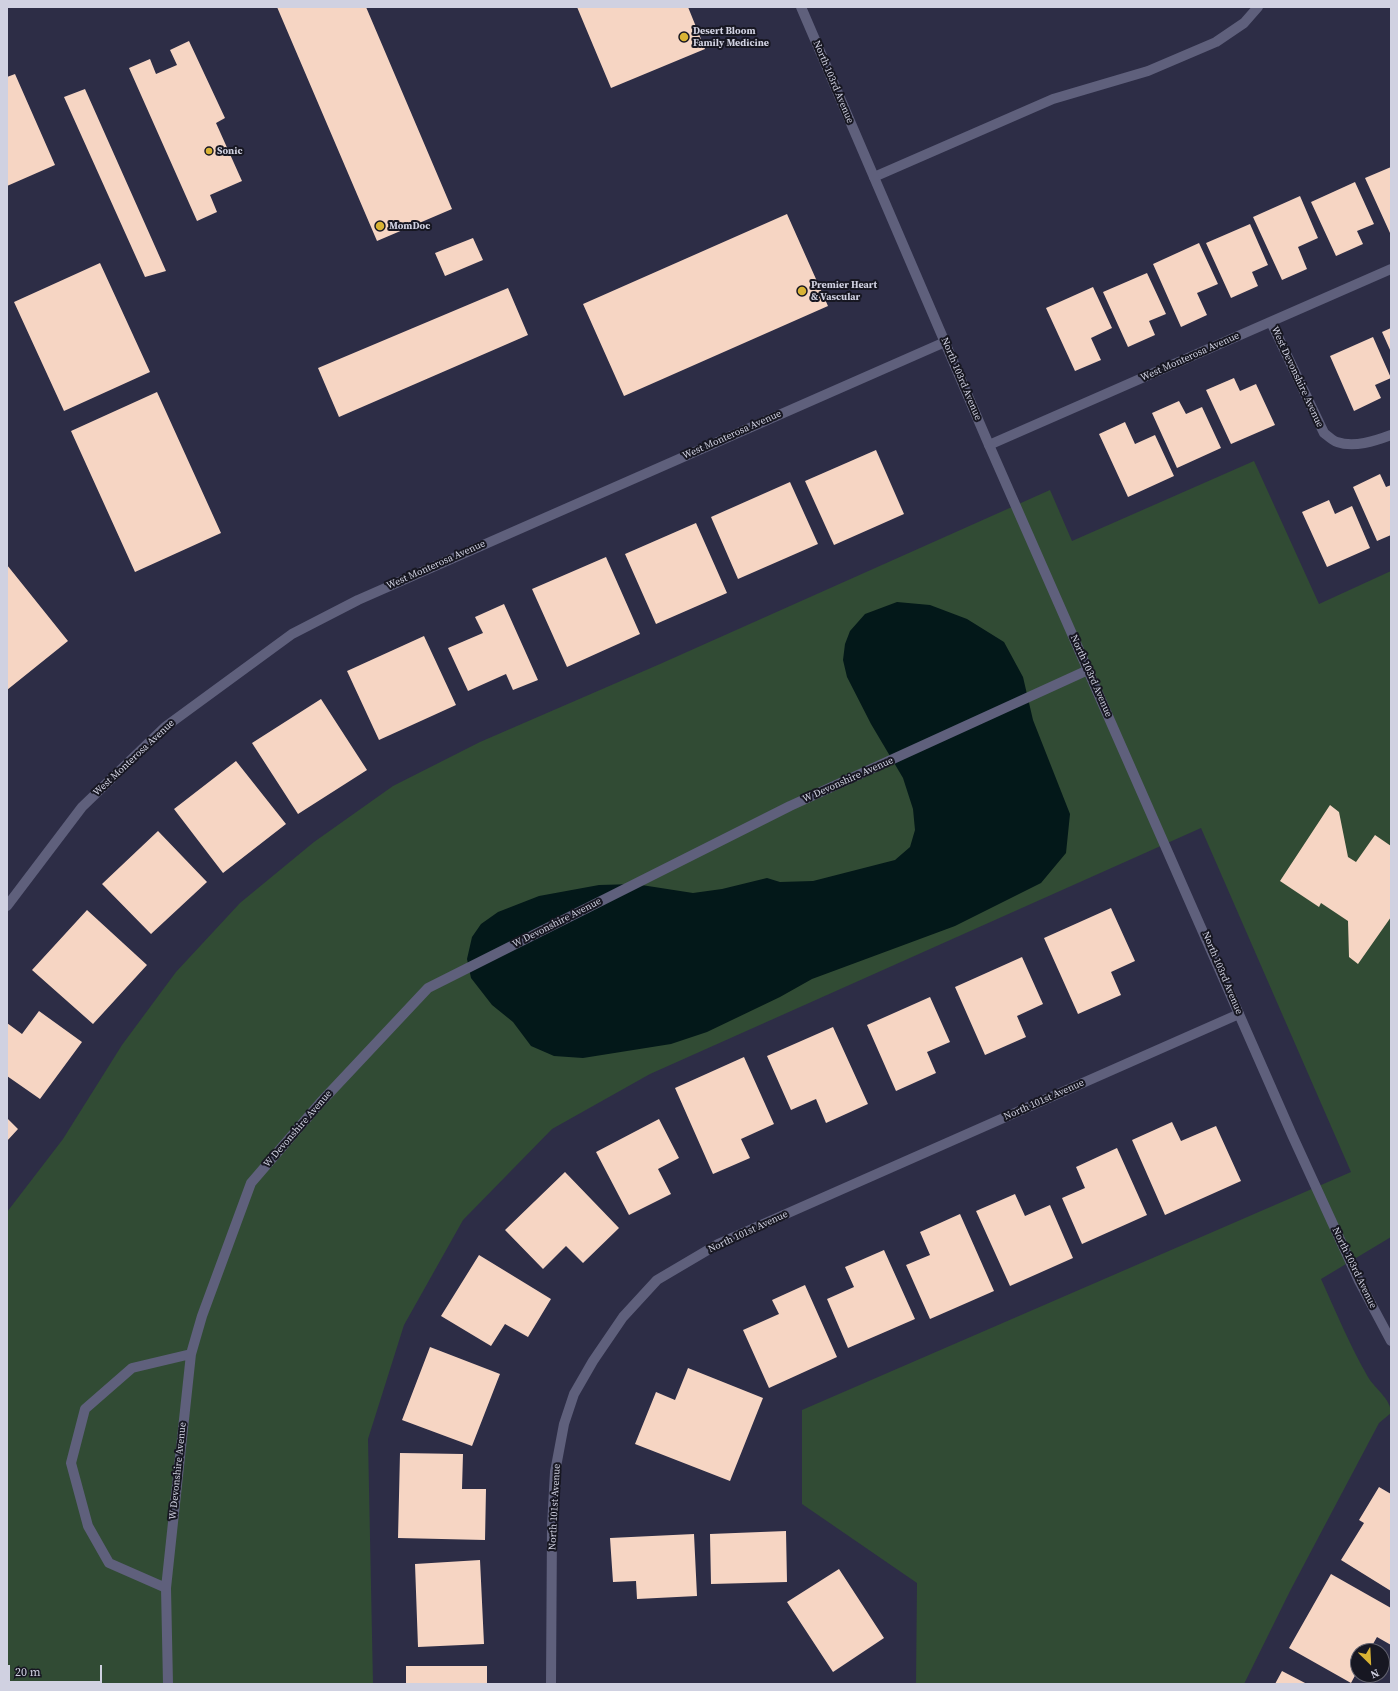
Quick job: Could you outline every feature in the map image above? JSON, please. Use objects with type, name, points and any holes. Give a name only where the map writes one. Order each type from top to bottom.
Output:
[{"type":"street","name":"North 103rd Avenue","points":[[801,7],[989,445],[1186,889],[1239,1014],[1359,1281],[1391,1341]]},
{"type":"street","points":[[874,177],[1053,99],[1148,71],[1216,42],[1244,23],[1258,7]]},
{"type":"street","name":"West Monterosa Avenue","points":[[989,445],[1391,269]]},
{"type":"street","name":"West Devonshire Avenue","points":[[1271,322],[1324,433],[1337,442],[1354,444],[1378,440],[1391,435]]},
{"type":"street","name":"West Monterosa Avenue","points":[[7,906],[82,807],[165,726],[292,634],[365,596],[945,342]]},
{"type":"street","name":"W Devonshire Avenue","points":[[168,1684],[166,1588],[191,1354],[202,1316],[251,1183],[320,1103],[428,988],[790,806],[1088,670]]},
{"type":"street","name":"North 101st Avenue","points":[[551,1684],[554,1479],[564,1424],[574,1394],[593,1361],[623,1317],[657,1280],[718,1244],[1239,1014]]},
{"type":"street","points":[[166,1588],[109,1562],[88,1526],[71,1463],[85,1409],[132,1368],[191,1354]]},
{"type":"green space","points":[[1254,461],[1319,604],[1391,571],[1391,1237],[1321,1279],[1361,1365],[1368,1377],[1386,1399],[1391,1413],[1379,1423],[1290,1591],[1244,1684],[916,1684],[917,1583],[802,1504],[802,1410],[1351,1172],[1201,828],[650,1074],[552,1129],[463,1220],[404,1325],[368,1439],[373,1684],[7,1684],[7,1212],[63,1139],[122,1045],[176,972],[240,903],[314,842],[393,786],[480,742],[660,664],[1050,490],[1072,541]]},
{"type":"shaded area","points":[[897,602],[930,605],[967,619],[1004,642],[1023,677],[1033,720],[1070,814],[1066,853],[1041,883],[955,926],[812,979],[780,997],[707,1032],[671,1044],[583,1058],[554,1056],[531,1046],[513,1022],[492,1005],[471,978],[467,959],[472,937],[481,924],[498,912],[539,896],[599,885],[635,884],[693,893],[722,889],[767,878],[780,882],[813,881],[895,860],[910,847],[915,830],[913,809],[903,778],[871,724],[847,677],[843,660],[845,644],[850,631],[865,614]]},
{"type":"building","points":[[277,7],[366,7],[452,209],[377,241]]},
{"type":"building","points":[[577,7],[688,7],[705,49],[611,88]]},
{"type":"building","points":[[189,41],[225,118],[216,123],[242,181],[210,195],[217,212],[197,221],[129,68],[150,59],[156,74],[177,65],[170,50]]},
{"type":"building","points":[[15,74],[55,165],[7,186],[7,77]]},
{"type":"building","points":[[85,89],[166,271],[145,277],[64,97]]},
{"type":"building","points":[[1391,167],[1391,232],[1390,233],[1365,178]]},
{"type":"building","points":[[1355,182],[1374,224],[1357,231],[1363,244],[1336,256],[1311,202]]},
{"type":"building","points":[[1300,196],[1318,238],[1298,247],[1307,269],[1282,280],[1253,217]]},
{"type":"building","points":[[787,214],[828,306],[624,396],[583,304]]},
{"type":"building","points":[[1250,224],[1268,265],[1252,272],[1258,286],[1231,298],[1206,243]]},
{"type":"building","points":[[473,238],[483,260],[445,276],[435,253]]},
{"type":"building","points":[[1199,243],[1218,284],[1197,293],[1207,315],[1181,327],[1153,264]]},
{"type":"building","points":[[100,263],[150,372],[64,411],[14,302]]},
{"type":"building","points":[[1147,273],[1166,314],[1149,321],[1155,335],[1128,347],[1103,292]]},
{"type":"building","points":[[1093,287],[1112,328],[1091,338],[1101,360],[1075,371],[1046,308]]},
{"type":"building","points":[[508,288],[528,335],[339,417],[318,368]]},
{"type":"building","points":[[1391,328],[1391,352],[1382,332]]},
{"type":"building","points":[[1373,337],[1391,378],[1375,385],[1381,398],[1354,411],[1330,356]]},
{"type":"building","points":[[1234,378],[1240,391],[1256,384],[1275,425],[1231,444],[1206,390]]},
{"type":"building","points":[[157,392],[221,533],[135,572],[71,431]]},
{"type":"building","points":[[1179,401],[1186,414],[1202,407],[1221,448],[1177,468],[1152,413]]},
{"type":"building","points":[[1125,422],[1135,444],[1155,435],[1174,476],[1128,497],[1099,434]]},
{"type":"building","points":[[876,450],[904,514],[834,545],[805,481]]},
{"type":"building","points":[[1380,474],[1386,487],[1391,485],[1391,535],[1377,541],[1353,487]]},
{"type":"building","points":[[790,482],[818,544],[738,579],[711,517]]},
{"type":"building","points":[[1329,500],[1335,514],[1352,506],[1370,548],[1327,567],[1302,512]]},
{"type":"building","points":[[696,523],[727,593],[656,624],[625,554]]},
{"type":"building","points":[[606,557],[640,634],[567,667],[532,589]]},
{"type":"building","points":[[7,565],[68,641],[7,690]]},
{"type":"building","points":[[504,604],[538,680],[513,690],[506,674],[468,691],[448,648],[483,633],[475,617]]},
{"type":"building","points":[[424,636],[456,705],[379,740],[347,671]]},
{"type":"building","points":[[321,699],[367,770],[298,814],[252,743]]},
{"type":"building","points":[[236,761],[286,824],[223,873],[174,809]]},
{"type":"building","points":[[1330,805],[1339,812],[1348,857],[1356,862],[1375,835],[1391,846],[1391,917],[1358,964],[1349,957],[1348,921],[1321,903],[1319,907],[1280,881]]},
{"type":"building","points":[[158,831],[207,882],[151,934],[102,884]]},
{"type":"building","points":[[1111,908],[1135,961],[1111,972],[1121,995],[1078,1014],[1044,938]]},
{"type":"building","points":[[87,910],[147,965],[93,1024],[32,970]]},
{"type":"building","points":[[1022,957],[1043,1004],[1017,1016],[1026,1037],[985,1055],[955,987]]},
{"type":"building","points":[[930,997],[950,1042],[927,1052],[936,1073],[896,1091],[867,1025]]},
{"type":"building","points":[[39,1011],[82,1042],[40,1099],[7,1076],[7,1023],[22,1034]]},
{"type":"building","points":[[833,1027],[868,1104],[826,1123],[816,1099],[791,1110],[767,1056]]},
{"type":"building","points":[[744,1057],[774,1124],[741,1139],[750,1158],[713,1174],[675,1088]]},
{"type":"building","points":[[7,1118],[18,1129],[7,1141]]},
{"type":"building","points":[[659,1119],[679,1158],[658,1169],[671,1194],[629,1215],[596,1152]]},
{"type":"building","points":[[1172,1122],[1181,1141],[1216,1126],[1241,1181],[1165,1215],[1132,1140]]},
{"type":"building","points":[[1117,1148],[1147,1215],[1082,1244],[1062,1198],[1085,1188],[1076,1167]]},
{"type":"building","points":[[565,1172],[619,1228],[583,1263],[566,1246],[543,1269],[505,1230]]},
{"type":"building","points":[[1015,1194],[1025,1216],[1050,1205],[1073,1258],[1010,1286],[976,1211]]},
{"type":"building","points":[[960,1214],[994,1291],[930,1319],[906,1265],[930,1255],[920,1232]]},
{"type":"building","points":[[884,1250],[915,1319],[848,1348],[827,1299],[854,1287],[845,1267]]},
{"type":"building","points":[[479,1255],[551,1299],[528,1337],[505,1324],[491,1346],[441,1316]]},
{"type":"building","points":[[805,1285],[837,1357],[769,1388],[743,1330],[779,1314],[772,1300]]},
{"type":"building","points":[[430,1347],[500,1374],[472,1446],[402,1420]]},
{"type":"building","points":[[688,1368],[763,1398],[730,1481],[635,1444],[656,1392],[675,1400]]},
{"type":"building","points":[[400,1453],[463,1454],[462,1489],[486,1489],[485,1540],[398,1538]]},
{"type":"building","points":[[1379,1487],[1391,1494],[1391,1591],[1341,1560],[1364,1523],[1359,1520]]},
{"type":"building","points":[[786,1531],[787,1582],[711,1584],[710,1534]]},
{"type":"building","points":[[694,1534],[697,1596],[637,1599],[636,1581],[613,1582],[610,1538]]},
{"type":"building","points":[[480,1560],[484,1644],[418,1647],[415,1564]]},
{"type":"building","points":[[839,1569],[884,1638],[833,1672],[787,1602]]},
{"type":"building","points":[[1331,1574],[1391,1608],[1391,1645],[1390,1643],[1377,1637],[1374,1643],[1350,1643],[1350,1682],[1289,1648]]},
{"type":"building","points":[[406,1666],[487,1666],[487,1684],[406,1684]]},
{"type":"building","points":[[1282,1671],[1307,1684],[1275,1684]]},
{"type":"place","name":"Desert Bloom Family Medicine","points":[[684,37]]},
{"type":"place","name":"Sonic","points":[[209,151]]},
{"type":"place","name":"MomDoc","points":[[380,226]]},
{"type":"place","name":"Premier Heart & Vascular","points":[[802,291]]}]
